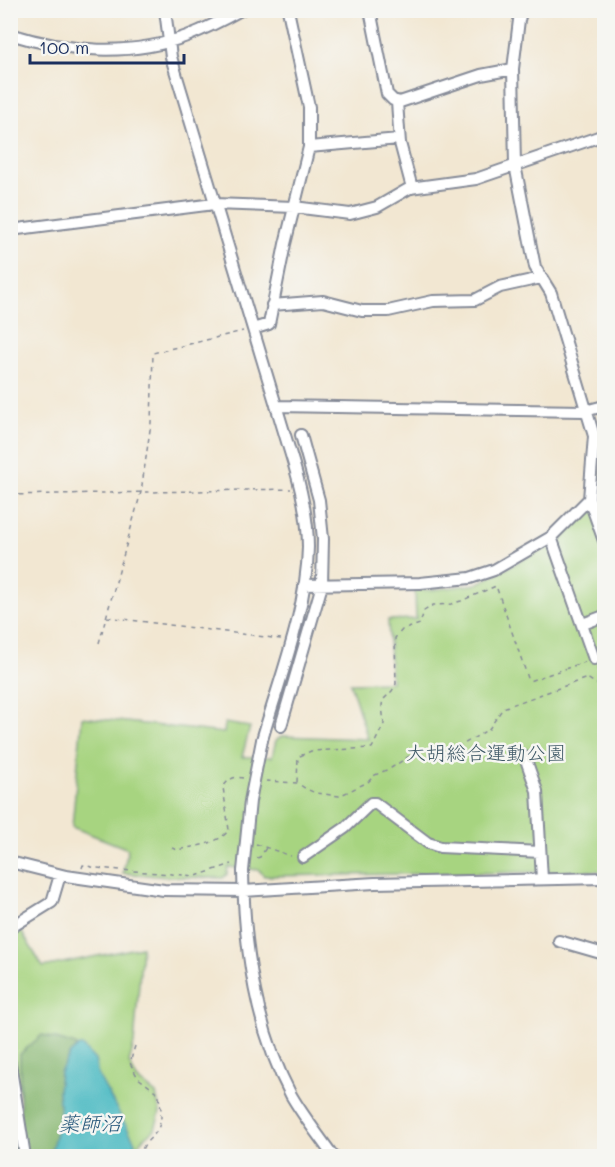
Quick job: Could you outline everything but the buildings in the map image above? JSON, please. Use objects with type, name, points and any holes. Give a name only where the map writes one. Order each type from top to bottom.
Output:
[{"type":"street","points":[[165,10],[171,57],[304,503],[308,547],[304,585],[291,641],[262,740],[240,866],[250,968],[266,1034],[291,1095],[333,1156]]},
{"type":"street","points":[[10,34],[78,49],[130,49],[169,42],[204,29],[241,10]]},
{"type":"street","points":[[253,329],[269,324],[309,147],[309,107],[288,10]]},
{"type":"street","points":[[370,10],[387,94],[397,102],[481,75],[513,69]]},
{"type":"street","points":[[522,10],[513,69],[515,165],[535,267],[551,294],[594,436],[589,499],[604,541]]},
{"type":"street","points":[[397,102],[399,139],[412,188]]},
{"type":"street","points":[[10,230],[214,204],[294,207],[350,214],[377,207],[412,188],[476,179],[604,135]]},
{"type":"street","points":[[309,147],[399,139]]},
{"type":"street","points":[[272,305],[323,301],[362,311],[388,311],[433,301],[475,300],[500,287],[541,278]]},
{"type":"street","points":[[276,406],[585,411],[604,406]]},
{"type":"street","points":[[281,726],[322,585],[323,539],[319,500],[301,435]]},
{"type":"street","points":[[294,465],[308,462]]},
{"type":"street","points":[[304,585],[420,583],[470,578],[494,570],[551,537],[589,499]]},
{"type":"street","points":[[304,503],[319,500]]},
{"type":"street","points":[[551,537],[594,659]]},
{"type":"street","points":[[583,624],[604,616]]},
{"type":"street","points":[[280,676],[293,679]]},
{"type":"street","points":[[525,757],[537,791],[542,879]]},
{"type":"street","points":[[303,857],[345,828],[371,803],[375,802],[428,843],[440,848],[540,852]]},
{"type":"street","points":[[10,862],[60,875],[164,890],[243,891],[375,883],[604,878]]},
{"type":"street","points":[[10,928],[52,902],[60,875]]},
{"type":"street","points":[[559,941],[604,954]]},
{"type":"street","points":[[10,1063],[25,1156]]},
{"type":"path","points":[[99,643],[141,492],[151,423],[153,353],[253,329]]},
{"type":"path","points":[[10,495],[301,489]]},
{"type":"path","points":[[297,783],[296,765],[298,758],[303,754],[311,751],[372,748],[384,724],[381,705],[396,684],[396,638],[402,630],[420,624],[424,611],[433,605],[461,601],[496,586],[529,681],[594,659],[601,680],[604,724]]},
{"type":"path","points":[[106,617],[291,641]]},
{"type":"path","points":[[257,780],[297,783],[306,789],[339,796],[355,790],[375,775],[392,768],[417,751],[457,748],[489,729],[503,708],[587,678],[600,686]]},
{"type":"path","points":[[172,848],[177,850],[216,841],[224,836],[229,830],[223,787],[228,780],[236,777],[247,778]]},
{"type":"path","points":[[257,844],[292,857],[303,857]]},
{"type":"path","points":[[249,860],[260,857],[266,848]]},
{"type":"path","points":[[81,870],[83,865],[196,876],[240,866]]},
{"type":"path","points":[[135,1046],[130,1063],[138,1078],[158,1093],[162,1111],[157,1131],[143,1145],[140,1156]]},
{"type":"green space","name":"大胡総合運動公園","points":[[604,449],[604,871],[264,876],[259,870],[228,867],[227,874],[223,878],[168,877],[123,873],[128,849],[72,827],[82,717],[224,733],[225,723],[250,727],[242,757],[272,757],[276,740],[282,736],[368,739],[350,683],[391,682],[388,620],[416,619],[415,590],[477,584],[548,546],[584,515],[599,507]]},
{"type":"green space","points":[[19,928],[43,967],[142,947],[134,1044],[129,1063],[137,1079],[156,1094],[160,1112],[155,1129],[139,1143],[135,1156],[29,1156],[14,1062],[11,1057],[11,934]]},
{"type":"green space","points":[[42,1035],[76,1045],[63,1114],[65,1137],[48,1156],[11,1156],[10,1132],[20,1130],[20,1054]]},
{"type":"water","name":"薬師沼","points":[[82,1046],[95,1060],[98,1075],[135,1142],[132,1156],[50,1156],[60,1115],[58,1091],[60,1072],[70,1054]]}]
